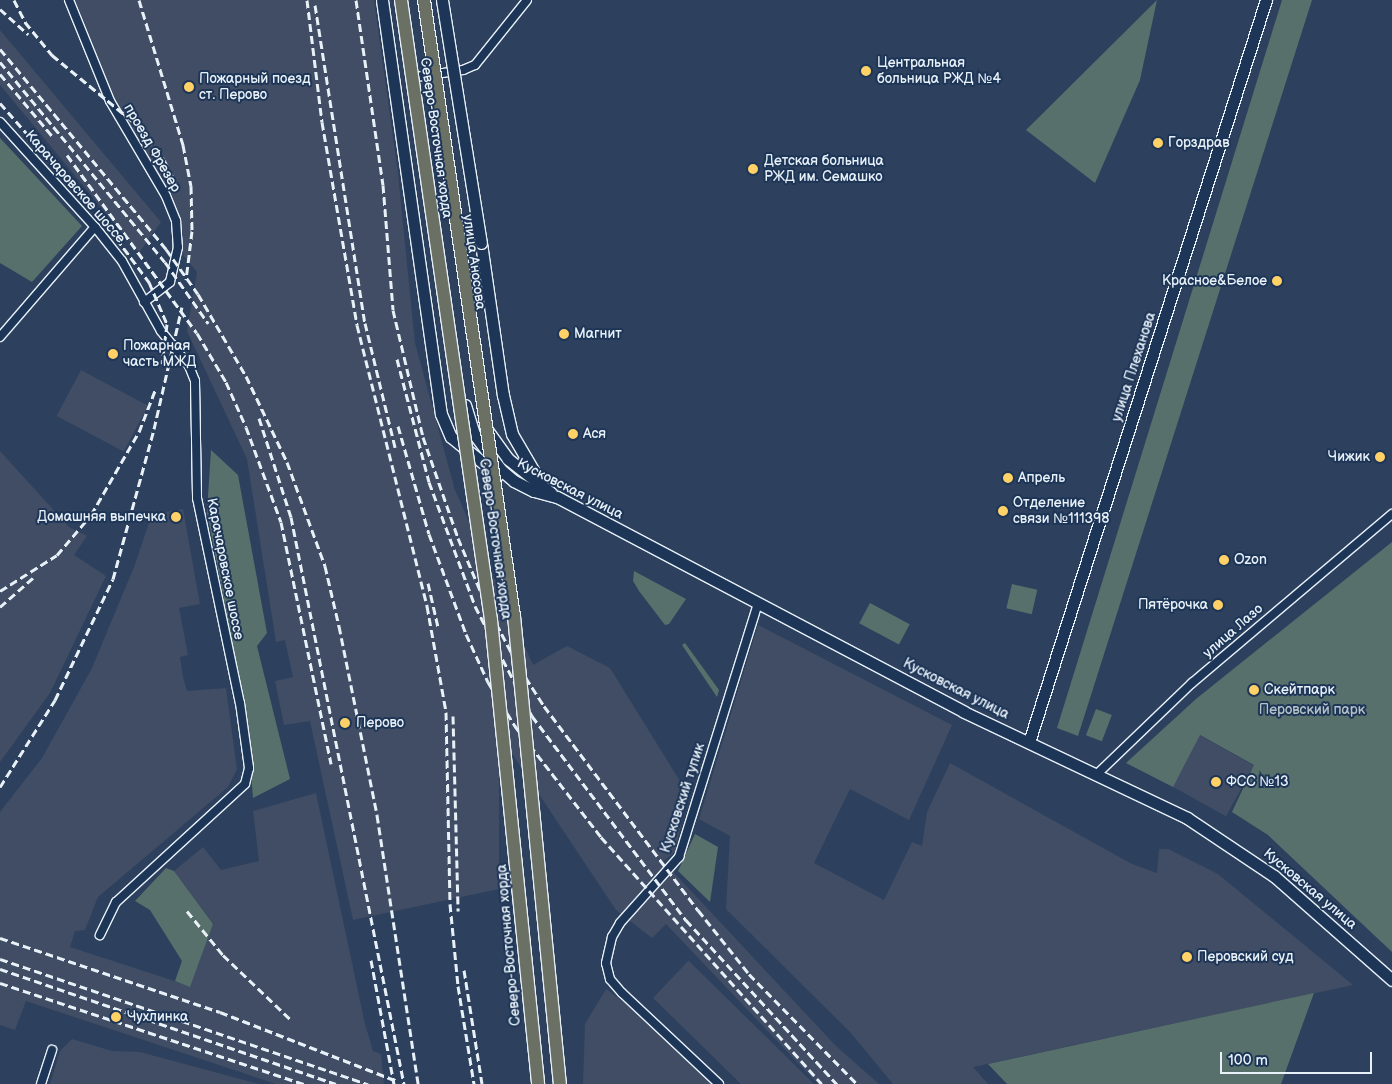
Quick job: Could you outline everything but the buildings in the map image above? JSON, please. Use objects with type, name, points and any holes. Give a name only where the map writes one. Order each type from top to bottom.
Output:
[{"type":"main road","name":"Северо-Восточная хорда","points":[[401,0],[491,620],[538,1084]]},
{"type":"main road","name":"Северо-Восточная хорда","points":[[423,0],[514,616],[560,1084]]},
{"type":"street","name":"проезд Фрезер","points":[[69,0],[110,101],[166,196],[176,221],[178,247],[170,282],[144,302]]},
{"type":"street","points":[[382,0],[436,393],[451,437],[492,473],[514,481]]},
{"type":"street","points":[[405,0],[416,77],[475,65],[527,0]]},
{"type":"street","name":"улица Аносова","points":[[423,0],[480,414],[485,426],[508,459],[557,497]]},
{"type":"street","points":[[442,0],[503,395],[512,434],[544,488]]},
{"type":"street","name":"улица Плеханова","points":[[1029,742],[1266,0]]},
{"type":"street","name":"Кусковская улица","points":[[416,77],[467,416],[488,454],[514,481],[534,491],[557,497],[758,604],[1029,742],[1187,818],[1250,858],[1315,910],[1392,980]]},
{"type":"street","name":"Карачаровское шоссе","points":[[0,122],[95,227],[122,261],[161,331],[189,366],[195,381],[197,498],[240,703],[249,768],[244,784],[116,902],[100,935]]},
{"type":"street","points":[[0,337],[95,227]]},
{"type":"street","name":"улица Лазо","points":[[1097,774],[1192,683],[1392,514]]},
{"type":"street","name":"Кусковский тупик","points":[[719,1084],[622,993],[610,979],[606,963],[612,937],[620,923],[679,857],[758,604]]},
{"type":"street","points":[[41,1084],[52,1050]]},
{"type":"shaded area","points":[[75,0],[374,0],[398,173],[415,343],[455,490],[533,665],[567,646],[610,668],[688,794],[675,852],[663,861],[835,1045],[879,1084],[818,1084],[666,924],[652,938],[616,910],[499,734],[499,889],[353,920],[310,721],[284,725],[275,681],[293,677],[285,640],[276,642],[247,459],[187,331],[197,272],[180,251],[180,225],[172,196],[115,100]]},
{"type":"shaded area","points":[[0,30],[161,222],[139,253],[0,85]]},
{"type":"shaded area","points":[[81,370],[148,406],[124,452],[57,416]]},
{"type":"shaded area","points":[[0,451],[69,527],[87,536],[74,555],[106,576],[50,693],[0,762]]},
{"type":"shaded area","points":[[183,509],[200,604],[179,608],[188,655],[180,657],[183,677],[187,691],[226,688],[237,769],[228,787],[98,897],[85,930],[75,931],[70,947],[190,986],[213,924],[174,871],[203,847],[221,870],[259,861],[253,811],[316,793],[365,1024],[373,1051],[381,1054],[384,1084],[276,1084],[26,1001],[15,1030],[0,1025],[0,812],[42,758],[92,668],[134,567],[152,514]]},
{"type":"shaded area","points":[[758,625],[952,725],[909,820],[850,789],[814,863],[884,900],[912,842],[922,846],[927,812],[950,763],[1132,864],[1157,873],[1159,849],[1168,849],[1218,874],[1353,985],[973,1067],[988,1084],[893,1084],[850,1032],[726,909],[730,836],[699,819]]},
{"type":"shaded area","points":[[1199,735],[1254,766],[1226,816],[1171,786]]},
{"type":"shaded area","points":[[688,961],[814,1084],[741,1084],[653,998]]},
{"type":"shaded area","points":[[606,989],[635,1010],[713,1084],[583,1084],[585,1024]]},
{"type":"shaded area","points":[[72,1039],[112,1051],[140,1052],[259,1084],[50,1084],[60,1051]]},
{"type":"green space","points":[[1157,0],[1140,80],[1095,183],[1026,130]]},
{"type":"green space","points":[[1282,0],[1312,0],[1078,736],[1057,728]]},
{"type":"green space","points":[[0,138],[82,226],[32,282],[0,263]]},
{"type":"green space","points":[[211,450],[238,475],[267,633],[257,646],[290,779],[253,798],[246,714],[207,512]]},
{"type":"green space","name":"Перовский парк","points":[[1392,542],[1392,952],[1268,835],[1232,812],[1254,765],[1200,735],[1173,787],[1126,763],[1196,699]]},
{"type":"green space","points":[[634,571],[686,599],[669,624],[665,625],[639,591],[633,581]]},
{"type":"green space","points":[[1012,584],[1037,590],[1032,614],[1006,608]]},
{"type":"green space","points":[[870,603],[910,624],[899,644],[859,623]]},
{"type":"green space","points":[[685,643],[719,690],[717,697],[682,645]]},
{"type":"green space","points":[[1096,709],[1112,715],[1102,741],[1086,735]]},
{"type":"green space","points":[[695,834],[718,847],[710,902],[678,871]]},
{"type":"green space","points":[[166,868],[174,871],[213,924],[190,987],[175,981],[182,961],[150,910],[135,901]]},
{"type":"green space","points":[[1314,993],[1281,1084],[1007,1084],[988,1064]]},
{"type":"railway","points":[[14,0],[25,22],[52,55],[141,128],[164,160],[177,186]]},
{"type":"railway","points":[[139,0],[183,145],[191,186],[192,231],[186,280]]},
{"type":"railway","points":[[307,0],[322,122],[357,325],[427,606],[446,712],[450,904],[458,986],[474,1084]]},
{"type":"railway","points":[[356,0],[383,185],[393,310],[423,437],[458,538],[485,602],[519,667],[544,706],[698,910],[749,974],[857,1084]]},
{"type":"railway","points":[[315,5],[365,323],[395,447]]},
{"type":"railway","points":[[0,9],[28,34]]},
{"type":"railway","points":[[0,49],[166,249],[198,294],[246,376],[287,462],[325,566],[339,626],[377,815],[418,1084]]},
{"type":"railway","points":[[0,62],[165,262],[208,323]]},
{"type":"railway","points":[[0,74],[53,137]]},
{"type":"railway","points":[[0,103],[102,219],[149,282],[167,324],[162,364]]},
{"type":"railway","points":[[67,155],[197,333],[226,382],[246,427],[281,522],[331,764]]},
{"type":"railway","points":[[0,787],[55,700],[113,579],[154,429],[182,307]]},
{"type":"railway","points":[[397,359],[429,482],[475,606],[532,716],[686,920],[837,1084]]},
{"type":"railway","points":[[0,591],[57,555],[91,515],[139,432],[156,388]]},
{"type":"railway","points":[[259,418],[291,517],[404,1084]]},
{"type":"railway","points":[[398,426],[429,534],[466,634],[488,682],[515,726],[601,837],[822,1084]]},
{"type":"railway","points":[[0,607],[35,576]]},
{"type":"railway","points":[[428,583],[438,627]]},
{"type":"railway","points":[[453,716],[458,911]]},
{"type":"railway","points":[[187,911],[223,955],[291,1020]]},
{"type":"railway","points":[[0,938],[220,1012],[397,1081]]},
{"type":"railway","points":[[0,959],[368,1084]]},
{"type":"railway","points":[[371,960],[394,1084]]},
{"type":"railway","points":[[0,969],[336,1084]]},
{"type":"railway","points":[[464,970],[482,1084]]},
{"type":"railway","points":[[0,983],[304,1084]]},
{"type":"place","name":"Центральная больница РЖД №4","points":[[866,71]]},
{"type":"place","name":"Пожарный поезд ст. Перово","points":[[189,87]]},
{"type":"place","name":"Горздрав","points":[[1158,143]]},
{"type":"place","name":"Детская больница РЖД им. Семашко","points":[[753,169]]},
{"type":"place","name":"Красное&Белое","points":[[1277,281]]},
{"type":"place","name":"Магнит","points":[[564,334]]},
{"type":"place","name":"Пожарная часть МЖД","points":[[113,354]]},
{"type":"place","name":"Ася","points":[[573,434]]},
{"type":"place","name":"Чижик","points":[[1380,457]]},
{"type":"place","name":"Апрель","points":[[1008,478]]},
{"type":"place","name":"Отделение связи №111398","points":[[1003,511]]},
{"type":"place","name":"Домашняя выпечка","points":[[176,517]]},
{"type":"place","name":"Ozon","points":[[1224,560]]},
{"type":"place","name":"Пятёрочка","points":[[1218,605]]},
{"type":"place","name":"Скейтпарк","points":[[1254,690]]},
{"type":"place","name":"Перово","points":[[345,723]]},
{"type":"place","name":"ФСС №13","points":[[1216,782]]},
{"type":"place","name":"Перовский суд","points":[[1187,957]]},
{"type":"place","name":"Чухлинка","points":[[116,1017]]}]
